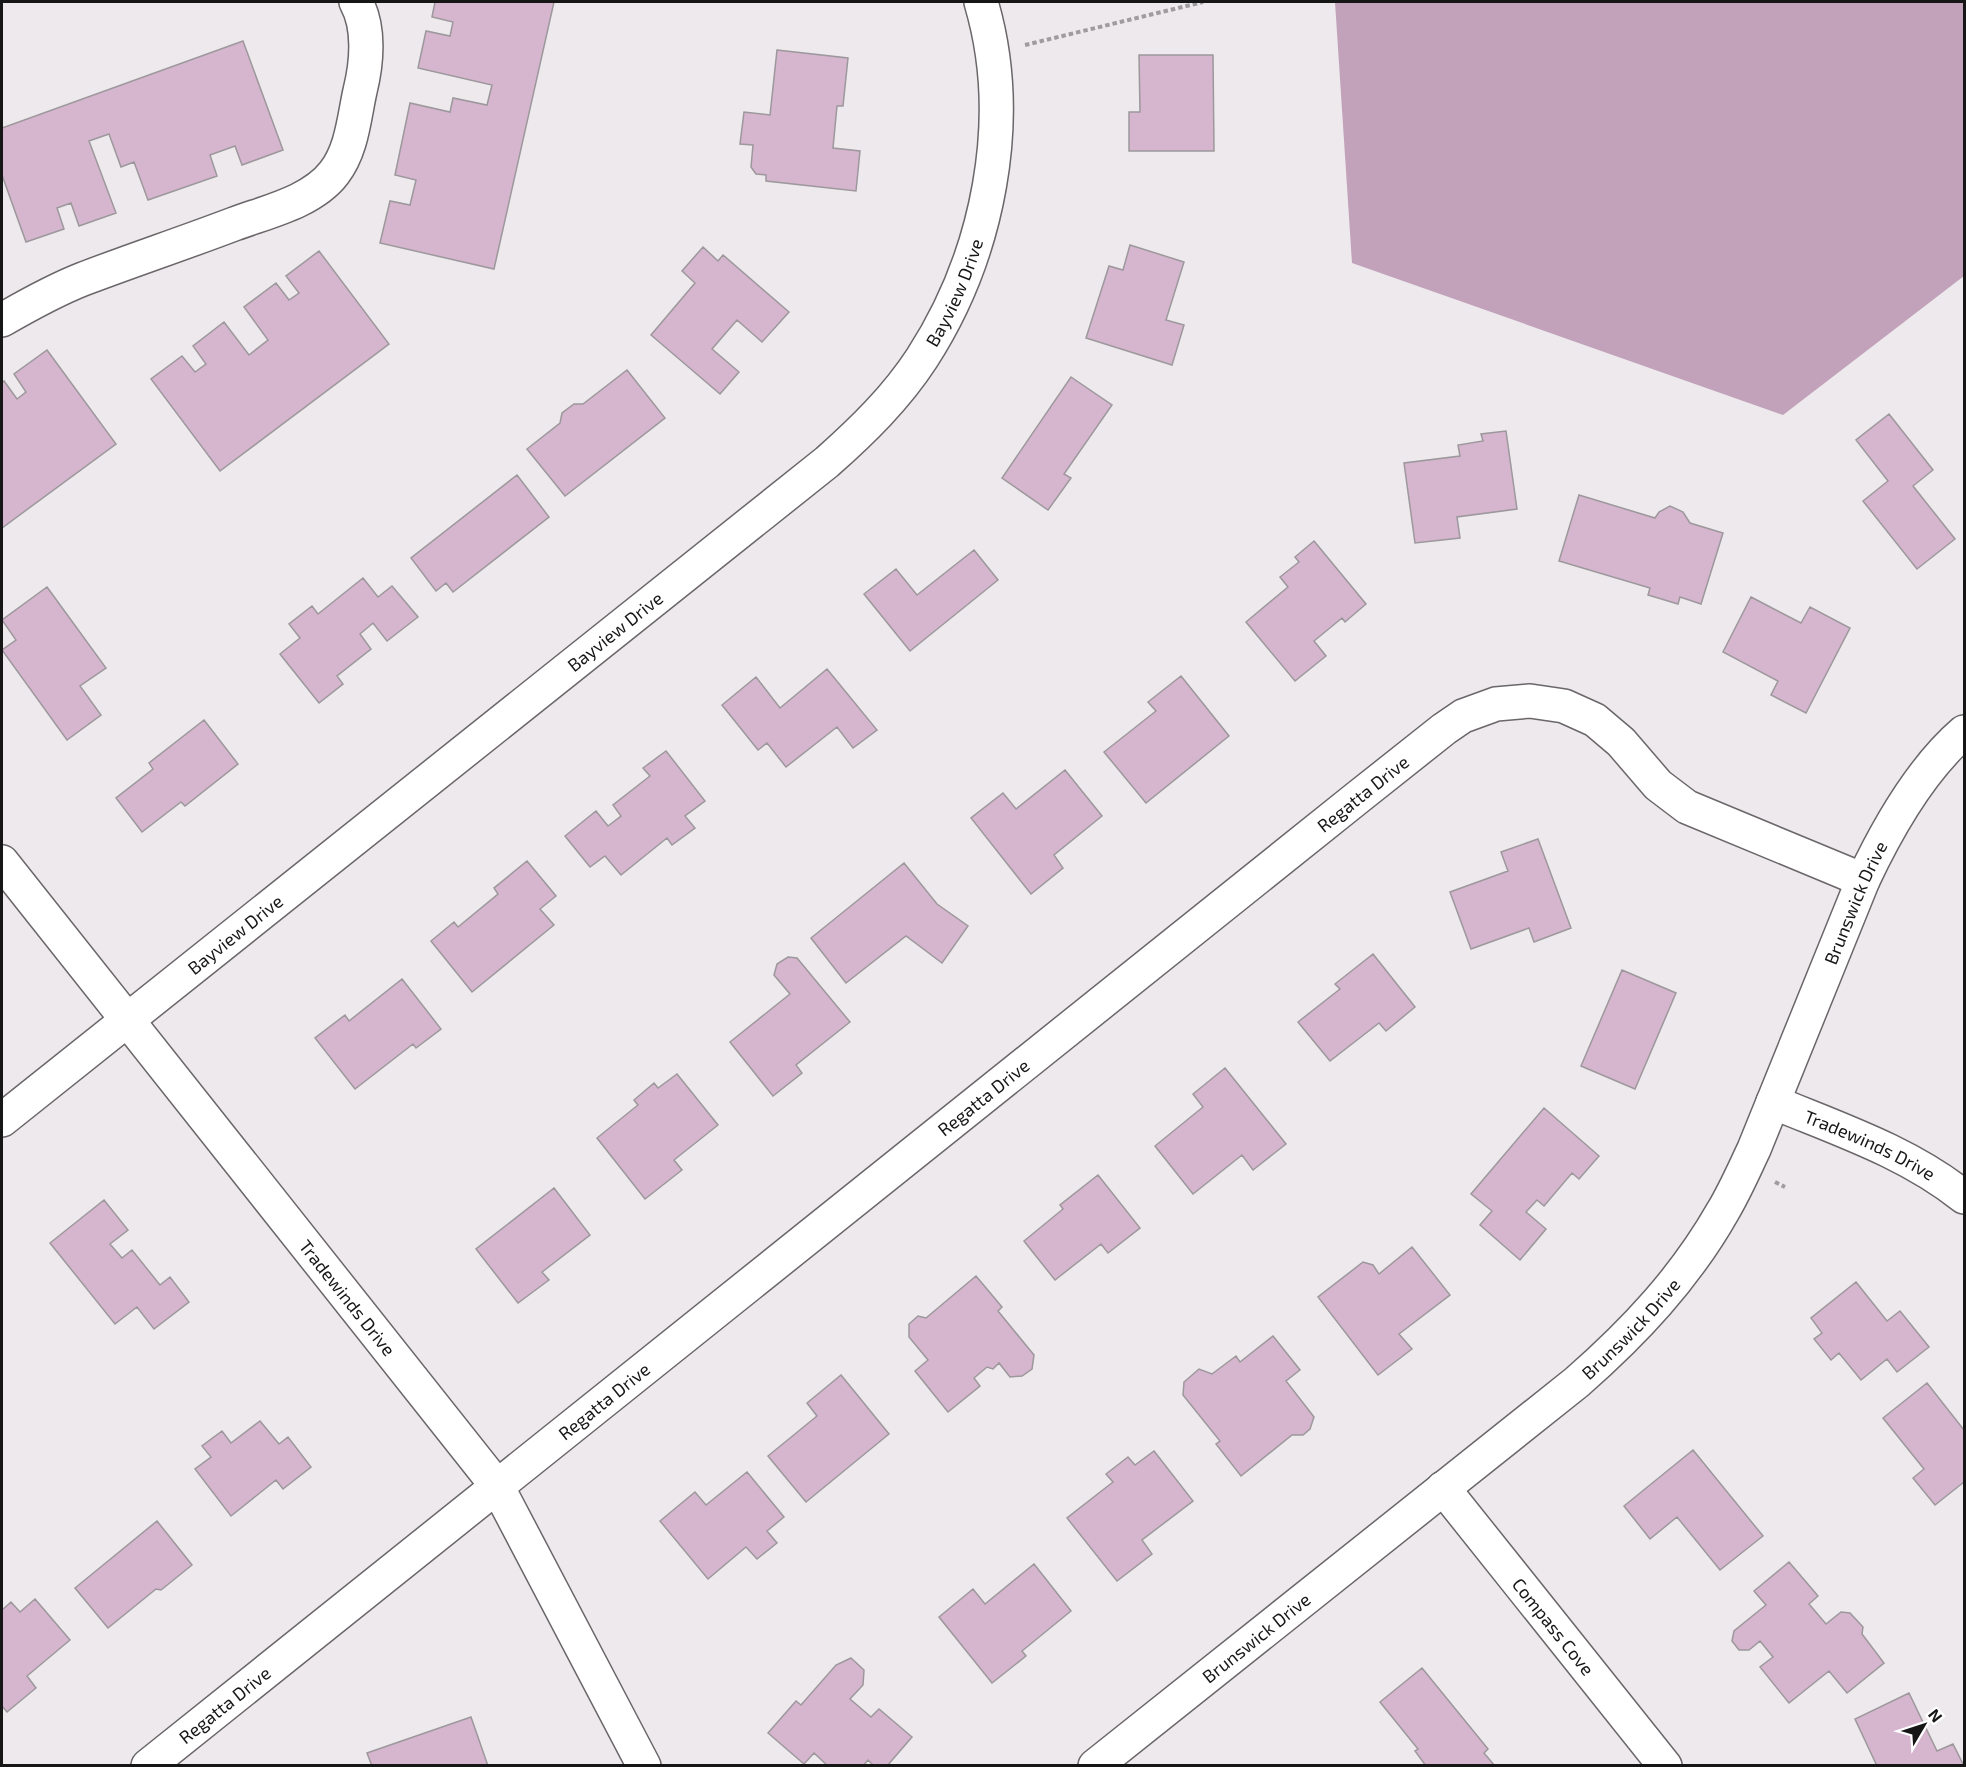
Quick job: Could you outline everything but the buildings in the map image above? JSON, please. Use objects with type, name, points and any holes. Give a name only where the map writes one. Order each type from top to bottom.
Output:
[{"type":"street","points":[[2,320],[82,279],[275,209],[319,187],[334,174],[344,158],[350,140],[362,82],[366,41],[356,2]]},
{"type":"street","name":"Bayview Drive","points":[[2,1120],[827,462],[883,408],[922,359],[949,311],[965,276],[980,229],[992,162],[995,123],[994,51],[981,2]]},
{"type":"street","name":"Regatta Drive","points":[[148,1766],[1463,716],[1496,704],[1530,701],[1564,706],[1595,720],[1621,742],[1658,785],[1687,807],[1863,880]]},
{"type":"street","name":"Brunswick Drive","points":[[1095,1766],[1577,1382],[1618,1346],[1667,1293],[1724,1210],[1754,1149],[1863,880],[1878,849],[1920,782],[1944,752],[1965,732]]},
{"type":"street","name":"Tradewinds Drive","points":[[2,862],[497,1486],[644,1766]]},
{"type":"street","name":"Tradewinds Drive","points":[[1773,1102],[1900,1155],[1934,1174],[1965,1197]]},
{"type":"street","name":"Compass Cove","points":[[1443,1488],[1665,1766]]},
{"type":"path","points":[[1018,47],[1203,2]]},
{"type":"shaded area","points":[[1335,2],[1964,2],[1964,276],[1783,415],[1352,263]]}]
